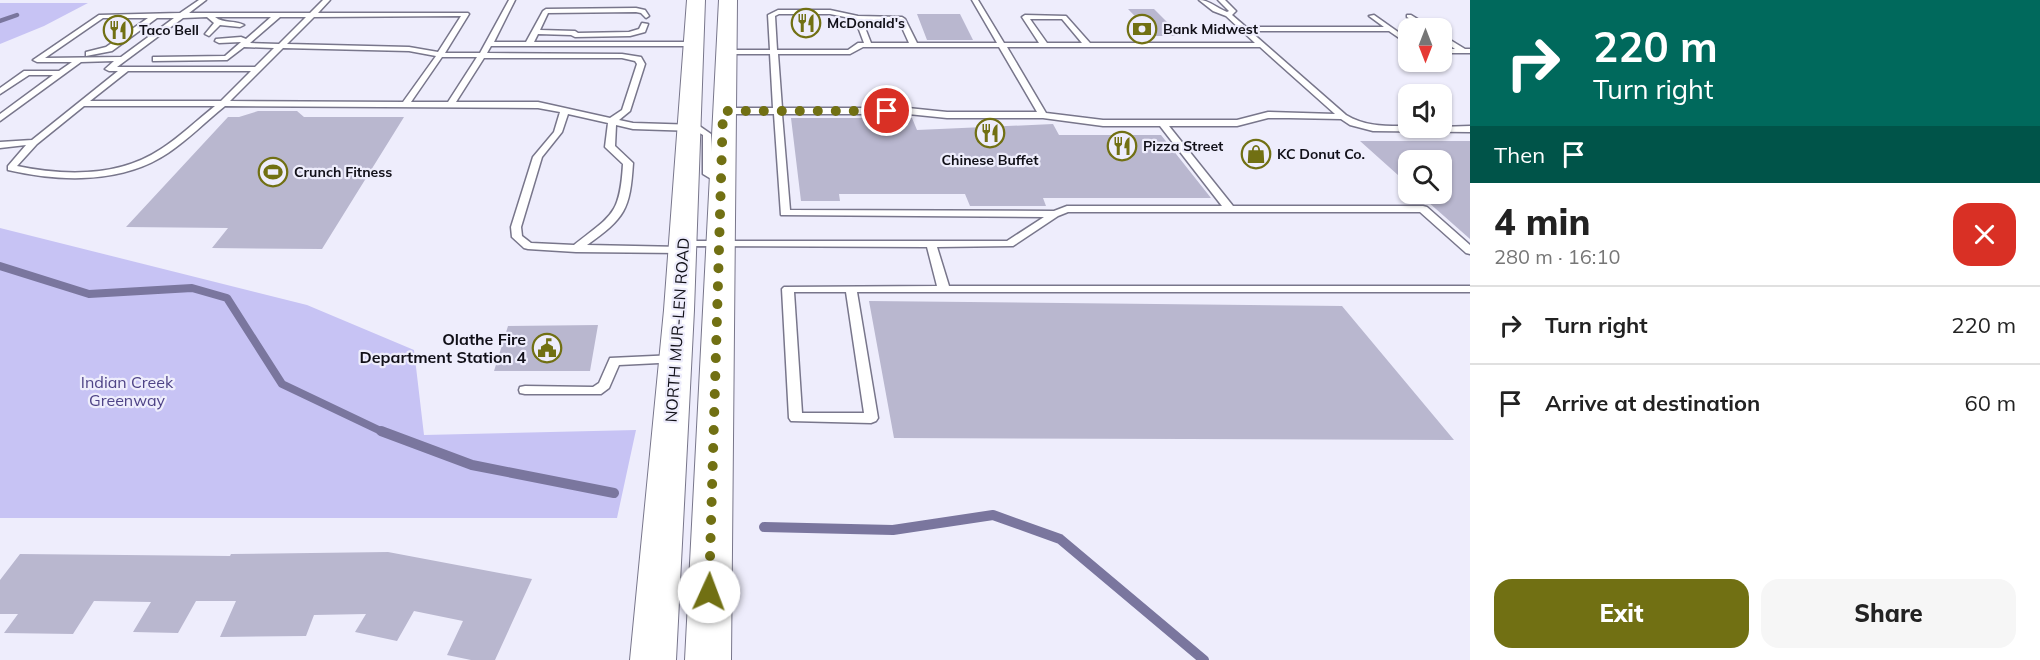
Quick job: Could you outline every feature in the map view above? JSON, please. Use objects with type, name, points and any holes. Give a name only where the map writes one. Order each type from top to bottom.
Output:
[{"type":"main road","name":"NORTH MUR-LEN ROAD","points":[[653,660],[676,358],[696,0]]},
{"type":"main road","points":[[708,660],[724,52],[728,0]]},
{"type":"lane","points":[[203,0],[109,69],[259,69]]},
{"type":"lane","points":[[126,69],[33,142],[11,168],[45,175],[95,176],[146,162],[223,103],[327,0]]},
{"type":"lane","points":[[450,105],[489,44],[512,0]]},
{"type":"lane","points":[[975,0],[1043,115]]},
{"type":"lane","points":[[1203,0],[1215,10],[1228,15],[1343,117],[1353,123],[1373,128],[1470,129]]},
{"type":"lane","points":[[1221,0],[1233,11],[1228,15]]},
{"type":"lane","points":[[572,44],[582,10]]},
{"type":"lane","points":[[529,44],[546,11],[636,10],[643,11],[646,16]]},
{"type":"lane","points":[[914,45],[902,19],[858,18],[830,12],[778,12],[771,15],[785,213],[1055,214]]},
{"type":"lane","points":[[122,59],[37,60],[101,16],[466,14],[405,105]]},
{"type":"lane","points":[[242,40],[278,15]]},
{"type":"lane","points":[[46,55],[97,54],[109,49],[155,16]]},
{"type":"lane","points":[[209,16],[228,29]]},
{"type":"lane","points":[[1372,16],[1398,34]]},
{"type":"lane","points":[[1044,44],[1025,17],[1064,17],[1087,44]]},
{"type":"lane","points":[[858,18],[868,45]]},
{"type":"lane","points":[[218,23],[240,26]]},
{"type":"lane","points":[[208,34],[218,23]]},
{"type":"lane","points":[[534,32],[630,34],[642,30],[644,24]]},
{"type":"lane","points":[[1244,29],[1391,29]]},
{"type":"lane","points":[[156,59],[227,58],[251,32]]},
{"type":"lane","points":[[219,41],[242,40],[282,46],[409,50],[440,55],[622,56],[638,59],[641,64],[626,111],[612,121]]},
{"type":"lane","points":[[1452,43],[1467,51]]},
{"type":"lane","points":[[489,44],[692,44]]},
{"type":"lane","points":[[724,52],[850,52],[861,45],[1261,45]]},
{"type":"lane","points":[[0,118],[80,60]]},
{"type":"lane","points":[[0,92],[27,73],[62,73]]},
{"type":"lane","points":[[81,104],[538,105],[612,121],[657,128],[690,127],[707,132],[708,174],[721,181]]},
{"type":"lane","points":[[566,110],[558,132],[538,157],[516,227],[517,237],[528,246],[576,249],[719,243],[1009,244],[1055,214],[1067,209],[1423,209],[1470,251]]},
{"type":"lane","points":[[723,111],[908,111],[947,115],[1043,115],[1103,123],[1237,123],[1268,115],[1343,117]]},
{"type":"lane","points":[[576,249],[612,219],[621,209],[625,196],[628,163],[610,147],[612,121]]},
{"type":"lane","points":[[1162,123],[1230,209]]},
{"type":"lane","points":[[0,145],[33,142]]},
{"type":"lane","points":[[931,243],[944,289]]},
{"type":"lane","points":[[851,289],[871,418],[796,418],[788,289],[851,289],[1470,289]]},
{"type":"lane","points":[[525,390],[596,391],[604,385],[614,361],[676,358]]},
{"type":"green space","points":[[0,3],[88,3],[44,26],[0,44]]},
{"type":"green space","name":"Indian Creek Greenway","points":[[0,228],[307,305],[414,350],[424,435],[636,430],[617,518],[0,518]]},
{"type":"building","points":[[1128,9],[1154,9],[1181,36],[1154,36]]},
{"type":"building","points":[[917,14],[960,14],[973,40],[927,40]]},
{"type":"building","name":"Crunch Fitness","points":[[258,111],[297,111],[304,117],[404,117],[322,249],[212,248],[228,228],[126,227],[228,117],[239,117]]},
{"type":"building","points":[[791,118],[912,118],[917,130],[1053,124],[1059,135],[1161,135],[1211,198],[1043,198],[1046,206],[970,206],[965,194],[839,194],[840,201],[801,201]]},
{"type":"building","points":[[1360,141],[1470,141],[1470,239],[1430,204],[1452,204],[1452,150],[1398,150],[1398,175]]},
{"type":"building","points":[[869,301],[1342,306],[1454,440],[894,438]]},
{"type":"building","name":"Olathe Fire Department Station 4","points":[[598,325],[590,371],[494,371],[508,326]]},
{"type":"building","points":[[388,552],[532,579],[495,660],[471,660],[447,655],[463,621],[414,611],[397,641],[355,632],[366,614],[314,615],[306,636],[220,637],[236,601],[196,601],[178,633],[133,632],[151,602],[94,601],[73,634],[4,633],[18,614],[0,614],[0,580],[20,554],[230,556],[231,554]]},
{"type":"waterway","points":[[0,21],[17,15]]},
{"type":"waterway","points":[[0,266],[89,294],[192,288],[227,298],[282,384],[385,433]]},
{"type":"waterway","points":[[381,431],[472,465],[614,493]]},
{"type":"waterway","points":[[764,527],[893,530],[993,515],[1060,539],[1204,660]]},
{"type":"place","name":"McDonald's","points":[[806,23]]},
{"type":"place","name":"Bank Midwest","points":[[1142,29]]},
{"type":"place","name":"Taco Bell","points":[[118,30]]},
{"type":"place","name":"Chinese Buffet","points":[[990,133]]},
{"type":"place","name":"Pizza Street","points":[[1122,146]]},
{"type":"place","name":"KC Donut Co.","points":[[1256,154]]},
{"type":"place","name":"Crunch Fitness","points":[[273,172]]},
{"type":"place","name":"Olathe Fire Department Station 4","points":[[547,348]]},
{"type":"route","points":[[709,592],[723,111],[887,111]]}]
